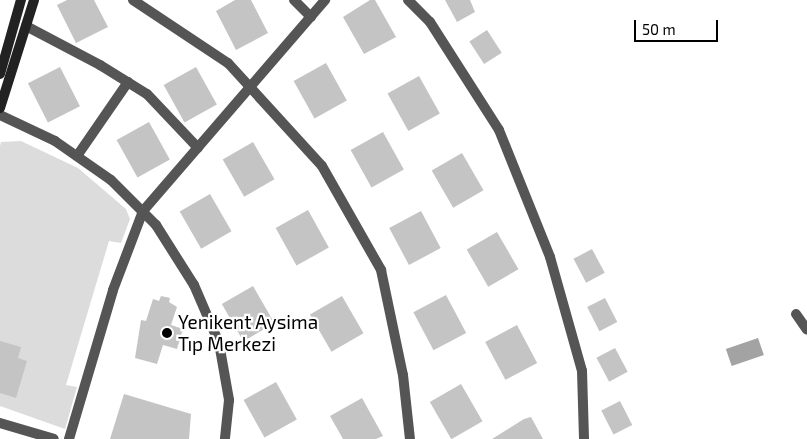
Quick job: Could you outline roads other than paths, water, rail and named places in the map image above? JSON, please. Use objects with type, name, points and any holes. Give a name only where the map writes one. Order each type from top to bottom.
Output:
[{"type":"main road","points":[[0,74],[21,0]]},
{"type":"main road","points":[[0,108],[34,0]]},
{"type":"street","points":[[133,0],[228,63],[322,166],[381,270],[403,375],[410,439]]},
{"type":"street","points":[[294,0],[311,17]]},
{"type":"street","points":[[69,439],[114,290],[143,211],[325,0]]},
{"type":"street","points":[[408,0],[430,22],[499,130],[525,194],[550,257],[582,371],[584,439]]},
{"type":"street","points":[[26,26],[147,94],[198,148]]},
{"type":"street","points":[[77,156],[128,82]]},
{"type":"street","points":[[0,115],[55,141],[77,156],[110,180],[156,225],[194,285],[216,335],[228,391],[226,439]]},
{"type":"street","points":[[796,314],[807,330]]},
{"type":"street","points":[[0,424],[54,439]]},
{"type":"place","name":"Yenikent Aysima Tıp Merkezi","points":[[167,333]]}]
